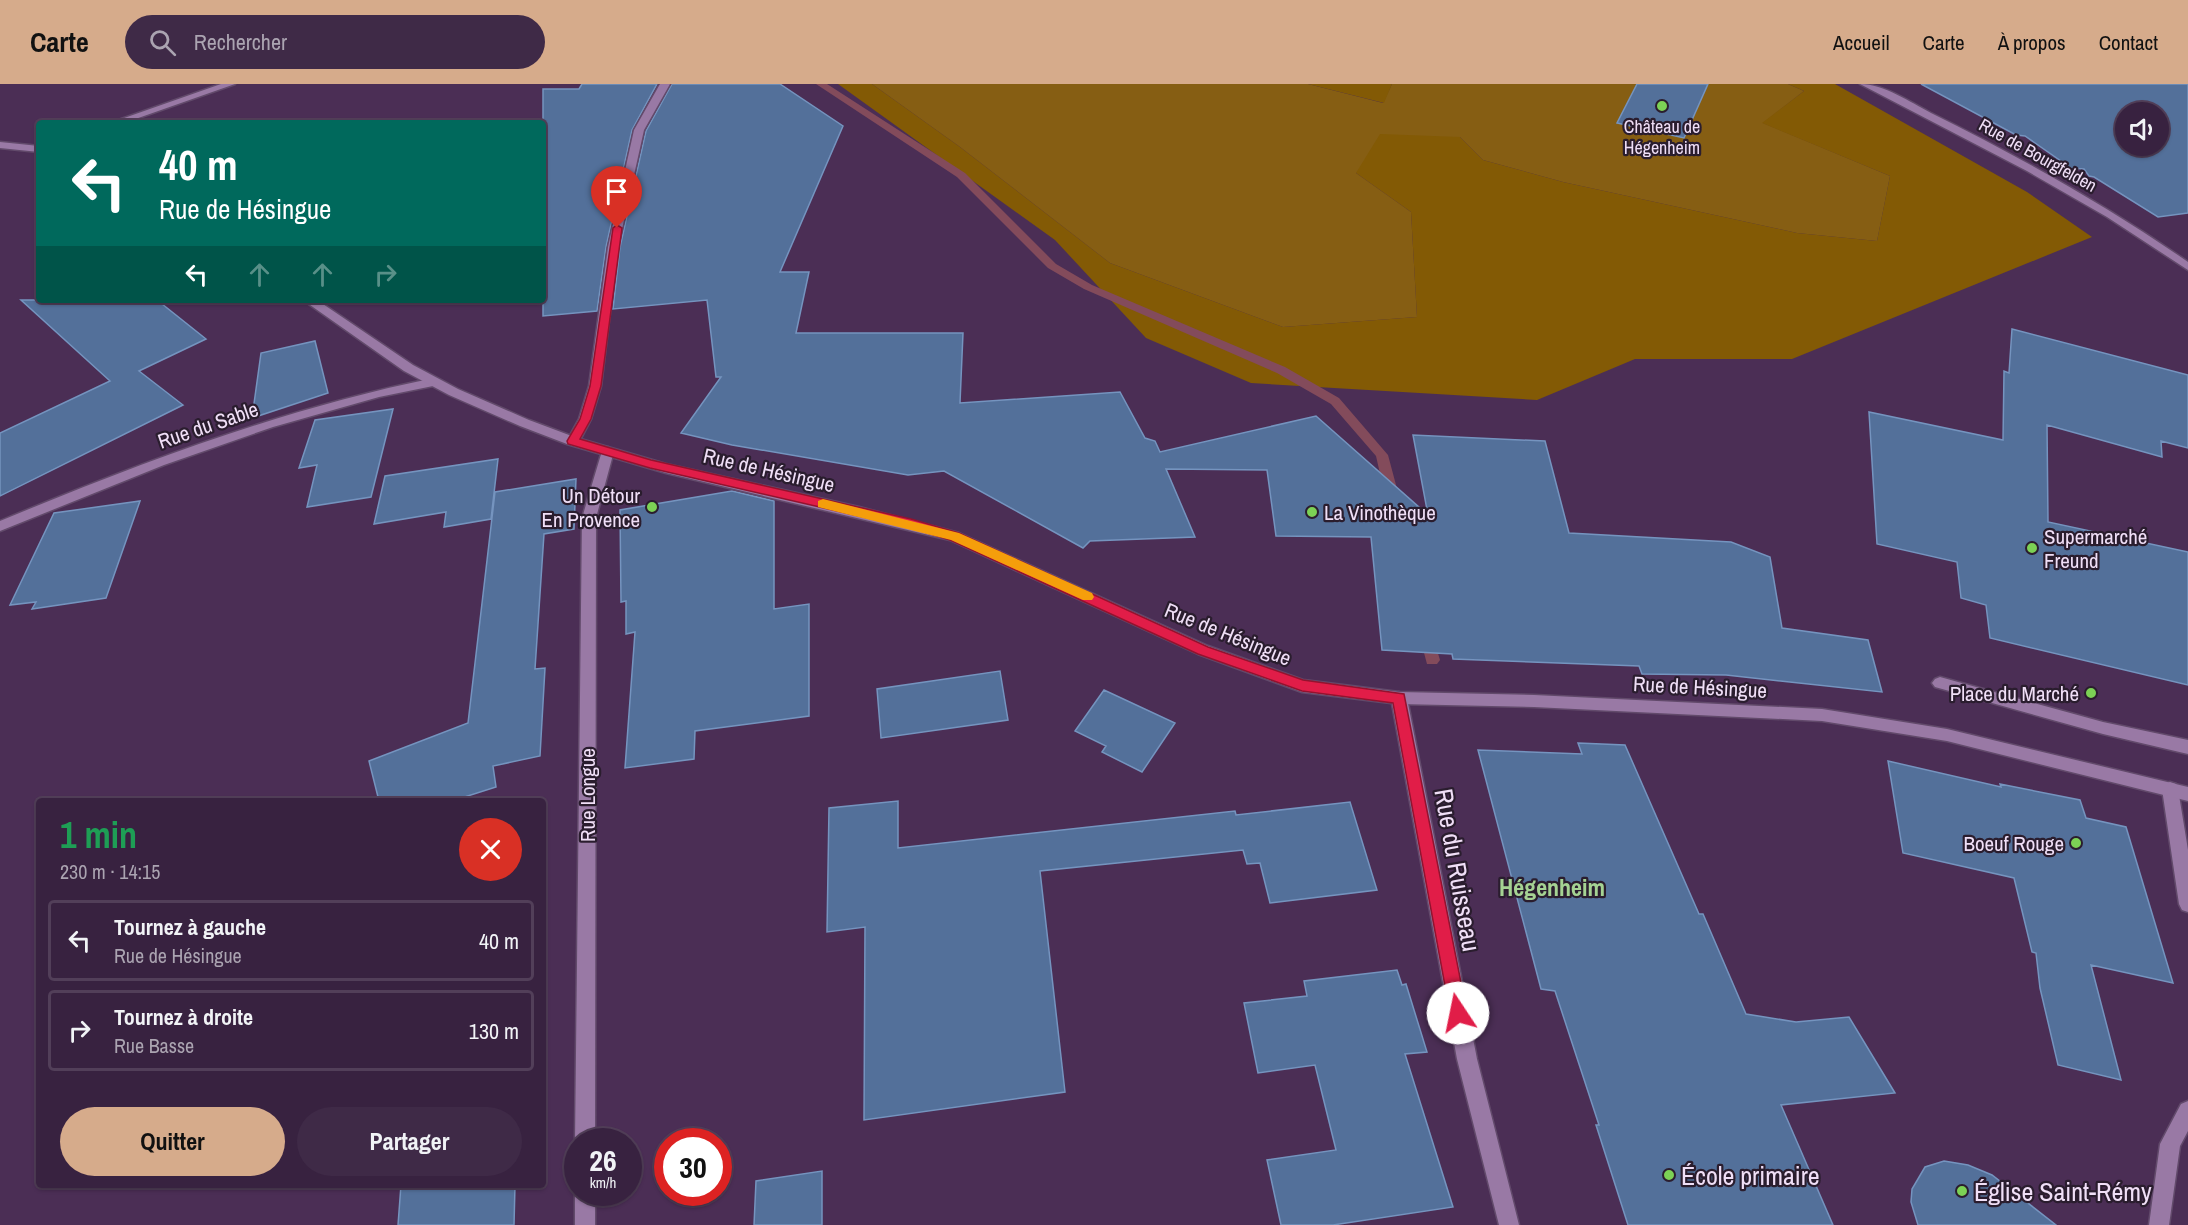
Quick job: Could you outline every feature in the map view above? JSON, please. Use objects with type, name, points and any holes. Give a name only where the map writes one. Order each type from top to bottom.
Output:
[{"type":"main road","points":[[124,120],[230,84]]},
{"type":"main road","points":[[573,441],[585,419],[595,386],[613,248],[639,130],[665,84]]},
{"type":"main road","name":"Rue de Bourgfelden","points":[[1871,85],[2018,160],[2142,233],[2188,267]]},
{"type":"main road","points":[[0,144],[36,149]]},
{"type":"main road","name":"Rue de Hésingue","points":[[313,303],[388,355],[434,382],[488,407],[573,441],[650,464],[954,536],[1203,650],[1302,686],[1399,698],[1546,701],[1822,715],[1947,735],[2188,794]]},
{"type":"main road","name":"Rue du Sable","points":[[0,526],[170,457],[296,416],[395,389],[434,382]]},
{"type":"main road","name":"Rue Longue","points":[[585,1128],[589,518],[600,471],[608,451]]},
{"type":"main road","points":[[1940,683],[2103,728],[2188,747]]},
{"type":"main road","name":"Rue du Ruisseau","points":[[1399,698],[1467,1059],[1509,1225]]},
{"type":"main road","points":[[2170,789],[2188,904]]},
{"type":"main road","points":[[2159,1225],[2170,1144],[2188,1111]]},
{"type":"main road","points":[[585,1206],[585,1225]]},
{"type":"shaded area","points":[[838,84],[872,84],[960,147],[1110,263],[1283,327],[1417,317],[1411,212],[1356,173],[1380,134],[1460,137],[1483,160],[1563,182],[1797,233],[1877,241],[1890,176],[1762,123],[1804,91],[1788,84],[1835,84],[2027,192],[2092,237],[1792,359],[1635,359],[1537,400],[1251,383],[1146,338],[1055,240]]},
{"type":"shaded area","points":[[872,84],[1308,84],[1383,103],[1392,84],[1788,84],[1804,91],[1763,123],[1890,176],[1877,241],[1797,233],[1563,182],[1483,160],[1460,137],[1356,173],[1411,212],[1417,317],[1283,327],[1110,263],[960,147]]},
{"type":"shaded area","points":[[1308,84],[1392,84],[1384,103]]},
{"type":"building","points":[[582,84],[657,84],[632,130],[606,247],[597,311],[543,316],[543,303],[546,303],[546,120],[543,120],[543,89],[579,89]]},
{"type":"building","points":[[672,84],[780,84],[843,126],[780,272],[809,272],[796,333],[963,333],[960,403],[1120,392],[1145,438],[1155,441],[1160,452],[1316,416],[1428,515],[1413,435],[1545,441],[1569,533],[1731,542],[1770,557],[1782,628],[1868,640],[1882,692],[1726,675],[1642,674],[1639,666],[1453,659],[1452,654],[1382,650],[1371,537],[1276,536],[1267,470],[1166,469],[1195,537],[1090,541],[1083,548],[944,471],[908,475],[732,445],[681,433],[721,377],[716,377],[707,300],[613,309],[620,247],[646,131]]},
{"type":"building","name":"Château de Hégenheim","points":[[1637,84],[1708,84],[1684,138],[1617,123]]},
{"type":"building","points":[[1921,84],[2188,84],[2188,213],[2158,217],[2089,176],[2084,169],[2071,168],[2025,136],[2016,135]]},
{"type":"building","points":[[21,300],[36,300],[36,303],[161,303],[206,339],[139,371],[183,405],[0,496],[0,433],[110,381]]},
{"type":"building","name":"Supermarché Freund","points":[[2012,329],[2188,375],[2188,448],[2161,441],[2162,457],[2047,425],[2048,522],[2188,552],[2188,685],[1990,638],[1986,605],[1961,598],[1957,562],[1877,544],[1869,412],[2003,440],[2004,371],[2009,373]]},
{"type":"building","points":[[315,341],[328,393],[252,418],[261,353]]},
{"type":"building","points":[[393,409],[371,497],[307,507],[317,465],[299,468],[315,420]]},
{"type":"building","points":[[498,459],[491,519],[444,527],[446,512],[374,524],[385,476]]},
{"type":"building","points":[[576,479],[574,529],[544,534],[535,669],[545,668],[540,756],[493,766],[496,787],[461,798],[378,798],[369,761],[468,723],[495,492]]},
{"type":"building","points":[[732,491],[774,501],[774,609],[809,604],[809,716],[695,731],[694,759],[625,768],[635,632],[626,634],[626,601],[621,602],[620,510]]},
{"type":"building","points":[[140,501],[106,598],[32,609],[36,602],[10,605],[54,513]]},
{"type":"building","points":[[1000,671],[1008,720],[881,738],[877,689]]},
{"type":"building","points":[[1104,690],[1175,723],[1142,772],[1102,752],[1106,746],[1075,731]]},
{"type":"building","points":[[1578,743],[1625,745],[1699,914],[1703,914],[1746,1014],[1796,1022],[1849,1017],[1895,1093],[1781,1105],[1833,1225],[1628,1225],[1596,1125],[1599,1125],[1555,991],[1541,989],[1478,750],[1582,754]]},
{"type":"building","points":[[1888,761],[2001,787],[2000,784],[2080,800],[2086,818],[2126,827],[2173,983],[2091,965],[2121,1080],[2058,1065],[2040,988],[2036,953],[2032,952],[2014,878],[1903,853]]},
{"type":"building","points":[[898,801],[898,848],[1235,811],[1236,815],[1350,802],[1377,890],[1270,903],[1260,863],[1247,864],[1243,850],[1040,871],[1065,1092],[864,1120],[865,927],[827,932],[829,808]]},
{"type":"building","points":[[1397,970],[1402,985],[1406,984],[1427,1052],[1405,1054],[1453,1207],[1333,1225],[1281,1225],[1267,1160],[1336,1150],[1315,1065],[1258,1073],[1244,1003],[1307,996],[1304,981]]},
{"type":"building","name":"Église Saint-Rémy","points":[[1944,1161],[1968,1165],[1992,1175],[2056,1225],[1918,1225],[1911,1202],[1912,1189],[1925,1167]]},
{"type":"building","points":[[822,1171],[822,1225],[754,1225],[756,1181]]},
{"type":"building","points":[[401,1188],[515,1188],[514,1225],[398,1225]]},
{"type":"waterway","points":[[821,84],[961,175],[1052,266],[1088,287],[1281,370],[1335,401],[1382,455],[1393,500]]},
{"type":"waterway","points":[[1426,634],[1432,660]]},
{"type":"slow traffic","points":[[823,504],[954,536],[1088,597]]},
{"type":"place","name":"Château de Hégenheim","points":[[1662,106]]},
{"type":"place","name":"Un Détour En Provence","points":[[652,507]]},
{"type":"place","name":"La Vinothèque","points":[[1312,512]]},
{"type":"place","name":"Supermarché Freund","points":[[2032,548]]},
{"type":"place","name":"Place du Marché","points":[[2091,693]]},
{"type":"place","name":"Boeuf Rouge","points":[[2076,843]]},
{"type":"place","name":"École primaire","points":[[1669,1175]]},
{"type":"place","name":"Église Saint-Rémy","points":[[1962,1191]]},
{"type":"district","name":"Hégenheim","points":[[1552,887]]},
{"type":"route","points":[[617,228],[595,386],[585,419],[573,441],[650,464],[954,536],[1203,650],[1302,686],[1399,698],[1458,1013]]}]
